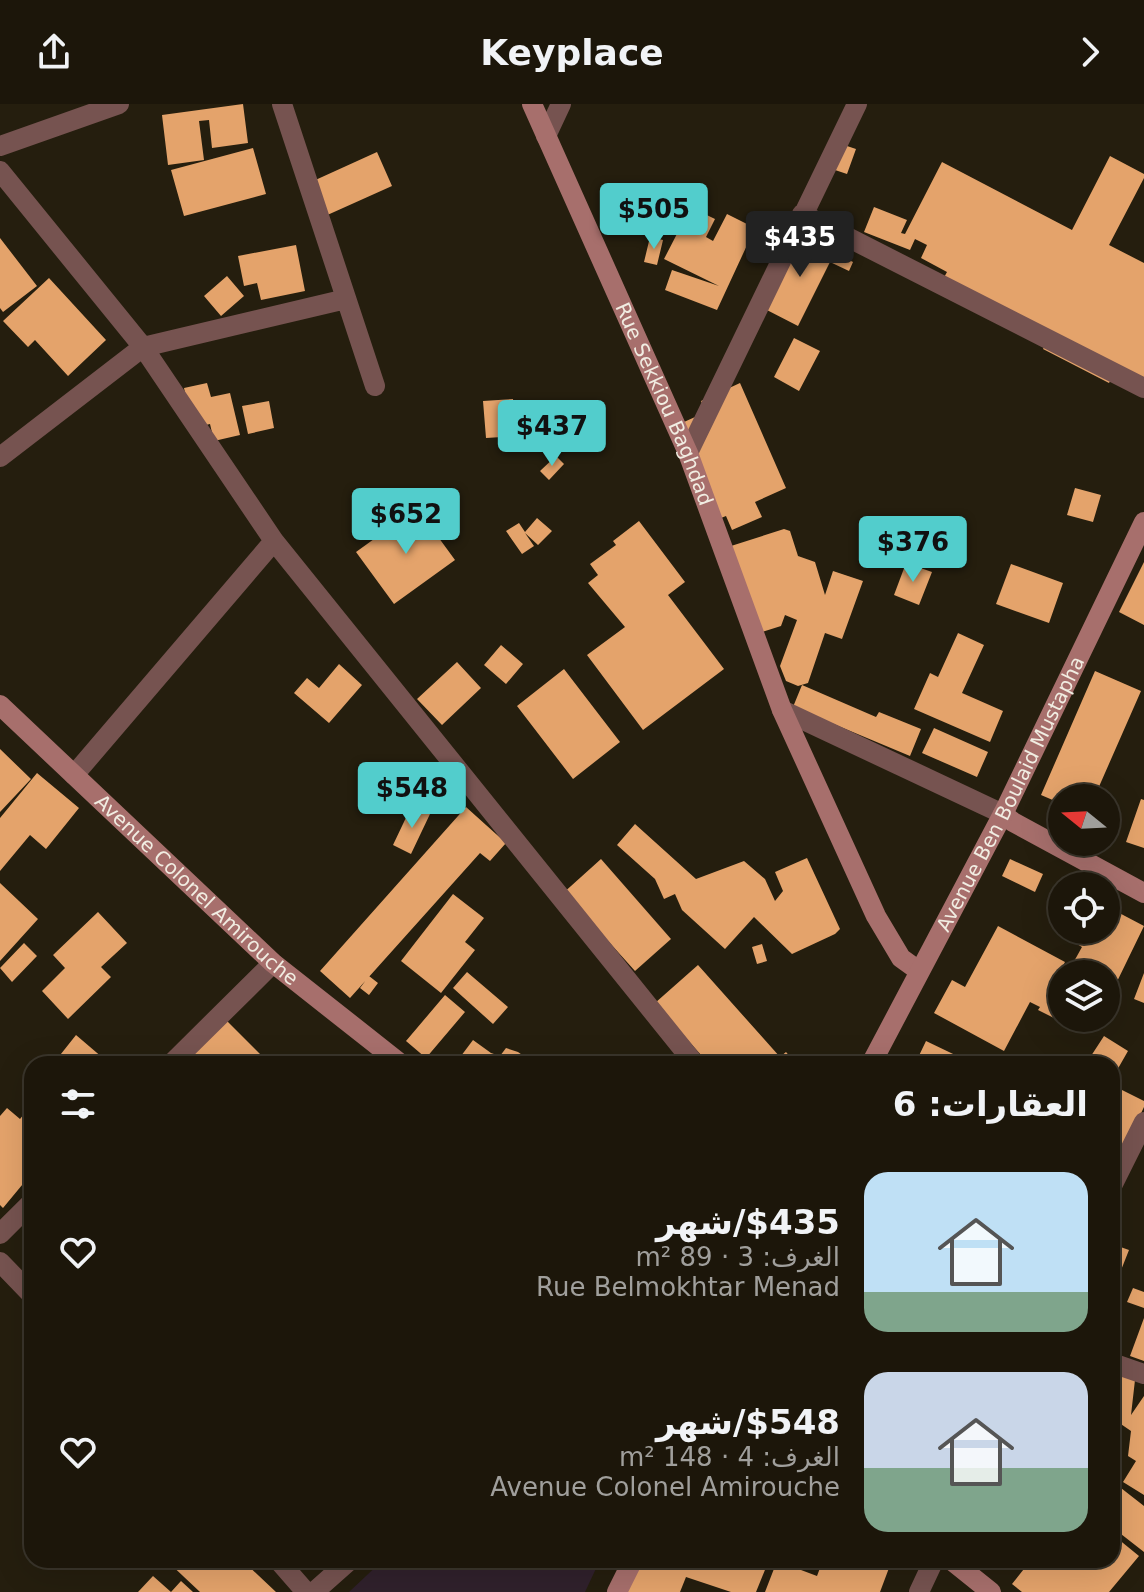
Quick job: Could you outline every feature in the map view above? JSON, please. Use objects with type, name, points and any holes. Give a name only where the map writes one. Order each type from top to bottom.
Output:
[{"type":"main road","name":"Rue Sekkiou Baghdad","points":[[532,104],[688,453],[782,710],[876,916],[901,958],[919,971]]},
{"type":"main road","name":"Avenue Ben Boulaid Mustapha","points":[[875,1056],[1003,814],[1144,522]]},
{"type":"main road","name":"Avenue Colonel Amirouche","points":[[0,705],[273,963],[391,1056]]},
{"type":"main road","points":[[1003,814],[1144,893]]},
{"type":"main road","points":[[617,1592],[629,1568]]},
{"type":"main road","points":[[961,1568],[991,1592]]},
{"type":"street","points":[[0,146],[119,104]]},
{"type":"street","points":[[282,104],[375,386]]},
{"type":"street","points":[[546,136],[561,104]]},
{"type":"street","points":[[688,453],[857,104]]},
{"type":"street","points":[[0,171],[143,347],[274,541],[689,1056]]},
{"type":"street","points":[[802,214],[1144,388]]},
{"type":"street","points":[[0,457],[143,347],[346,299]]},
{"type":"street","points":[[74,775],[274,541]]},
{"type":"street","points":[[782,710],[1003,814]]},
{"type":"street","points":[[179,1056],[273,963]]},
{"type":"street","points":[[1120,1170],[1144,1122]]},
{"type":"street","points":[[0,1234],[24,1210]]},
{"type":"street","points":[[0,1262],[24,1287]]},
{"type":"street","points":[[1120,1366],[1144,1374]]},
{"type":"street","points":[[285,1568],[306,1592]]},
{"type":"street","points":[[314,1592],[341,1568]]},
{"type":"street","points":[[919,1592],[930,1568]]},
{"type":"shaded area","points":[[374,1568],[596,1568],[585,1592],[349,1592]]},
{"type":"building","points":[[243,104],[248,143],[212,148],[209,120],[199,121],[204,160],[168,165],[162,115]]},
{"type":"building","points":[[841,144],[856,149],[847,174],[832,169]]},
{"type":"building","points":[[253,148],[266,194],[184,216],[171,170]]},
{"type":"building","points":[[377,152],[392,186],[314,221],[300,187]]},
{"type":"building","points":[[1110,156],[1144,174],[1109,245],[1144,263],[1144,385],[1116,370],[1109,383],[1043,349],[1052,331],[941,283],[947,272],[921,258],[927,245],[915,239],[910,250],[864,232],[874,207],[907,220],[901,233],[905,234],[942,162],[1072,230]]},
{"type":"building","points":[[686,205],[715,219],[706,237],[713,241],[727,214],[755,228],[717,310],[665,290],[672,270],[719,286],[664,259],[680,228],[675,226]]},
{"type":"building","points":[[635,209],[663,216],[658,237],[630,231]]},
{"type":"building","points":[[797,234],[853,262],[849,271],[830,262],[798,326],[761,307]]},
{"type":"building","points":[[650,237],[663,240],[657,265],[644,262]]},
{"type":"building","points":[[0,238],[37,286],[3,312],[0,308]]},
{"type":"building","points":[[296,245],[305,291],[261,300],[257,283],[244,286],[238,256]]},
{"type":"building","points":[[227,276],[244,296],[221,316],[204,296]]},
{"type":"building","points":[[49,278],[106,340],[68,376],[35,340],[28,347],[3,321]]},
{"type":"building","points":[[794,338],[820,351],[799,391],[774,377]]},
{"type":"building","points":[[207,383],[211,397],[230,393],[240,435],[214,441],[210,424],[193,428],[184,388]]},
{"type":"building","points":[[740,383],[786,488],[755,502],[762,517],[732,530],[726,516],[711,522],[684,422],[706,412],[701,401]]},
{"type":"building","points":[[513,399],[516,436],[486,438],[483,401]]},
{"type":"building","points":[[269,401],[274,428],[248,434],[242,406]]},
{"type":"building","points":[[556,456],[564,464],[549,480],[540,471]]},
{"type":"building","points":[[1075,488],[1101,495],[1093,522],[1067,515]]},
{"type":"building","points":[[417,508],[455,560],[394,604],[356,552]]},
{"type":"building","points":[[537,518],[552,531],[538,545],[525,533],[534,546],[522,554],[506,531],[519,523],[525,532]]},
{"type":"building","points":[[639,521],[685,582],[668,595],[724,669],[643,730],[587,655],[625,627],[588,583],[598,575],[590,564],[616,545],[613,541]]},
{"type":"building","points":[[784,529],[790,531],[798,556],[815,562],[825,595],[833,571],[863,581],[842,639],[825,633],[808,683],[798,686],[786,681],[780,666],[797,620],[785,615],[781,626],[759,633],[731,546]]},
{"type":"building","points":[[1144,562],[1144,625],[1119,612]]},
{"type":"building","points":[[906,563],[932,572],[919,605],[894,595]]},
{"type":"building","points":[[1011,564],[1063,583],[1049,623],[996,604]]},
{"type":"building","points":[[958,633],[984,645],[962,693],[1003,711],[990,742],[914,709],[930,673],[938,677]]},
{"type":"building","points":[[501,645],[523,664],[506,684],[484,665]]},
{"type":"building","points":[[457,662],[481,688],[442,725],[417,699]]},
{"type":"building","points":[[339,664],[362,685],[329,723],[294,693],[307,678],[319,688]]},
{"type":"building","points":[[564,669],[620,742],[573,779],[517,706]]},
{"type":"building","points":[[1095,671],[1141,691],[1100,784],[1048,784],[1048,798],[1041,795]]},
{"type":"building","points":[[802,685],[876,717],[879,712],[921,729],[910,756],[793,707]]},
{"type":"building","points":[[934,728],[988,752],[977,777],[922,753]]},
{"type":"building","points":[[0,749],[31,779],[0,812]]},
{"type":"building","points":[[37,773],[79,808],[46,849],[30,835],[0,871],[0,818]]},
{"type":"building","points":[[1141,799],[1144,800],[1144,848],[1126,842]]},
{"type":"building","points":[[412,805],[430,814],[411,854],[393,845]]},
{"type":"building","points":[[466,807],[506,843],[490,861],[480,853],[350,998],[320,971]]},
{"type":"building","points":[[635,824],[696,879],[744,861],[765,879],[775,901],[783,891],[775,872],[807,858],[840,929],[792,954],[754,917],[725,949],[682,910],[675,894],[664,899],[655,879],[617,845]]},
{"type":"building","points":[[601,859],[671,939],[635,971],[561,895]]},
{"type":"building","points":[[1010,859],[1043,874],[1035,892],[1002,876]]},
{"type":"building","points":[[0,883],[38,919],[0,961]]},
{"type":"building","points":[[453,894],[484,918],[465,942],[475,950],[441,993],[401,961]]},
{"type":"building","points":[[98,912],[127,943],[101,967],[111,977],[68,1019],[42,991],[65,968],[53,955]]},
{"type":"building","points":[[1120,913],[1144,926],[1120,975],[1120,960],[1075,960],[1082,947],[1077,944],[1120,944]]},
{"type":"building","points":[[998,926],[1061,960],[1048,960],[1048,1015],[1030,1002],[1004,1051],[934,1013],[952,980],[965,987]]},
{"type":"building","points":[[24,943],[37,956],[12,982],[0,968]]},
{"type":"building","points":[[762,944],[767,961],[757,964],[752,947]]},
{"type":"building","points":[[698,965],[779,1056],[702,1056],[655,1003]]},
{"type":"building","points":[[467,972],[508,1007],[493,1024],[453,988]]},
{"type":"building","points":[[1144,973],[1144,1003],[1134,999]]},
{"type":"building","points":[[369,976],[378,983],[369,995],[360,988]]},
{"type":"building","points":[[445,995],[465,1012],[428,1056],[406,1041]]},
{"type":"building","points":[[227,1021],[262,1056],[192,1056]]},
{"type":"building","points":[[76,1035],[101,1056],[59,1056]]},
{"type":"building","points":[[1104,1036],[1128,1051],[1120,1065],[1120,1056],[1091,1056]]},
{"type":"building","points":[[473,1040],[500,1056],[461,1056]]},
{"type":"building","points":[[926,1041],[957,1056],[919,1056]]},
{"type":"building","points":[[506,1048],[524,1056],[500,1056]]},
{"type":"building","points":[[1120,1089],[1144,1101],[1120,1157]]},
{"type":"building","points":[[7,1108],[20,1119],[24,1114],[24,1183],[3,1208],[0,1205],[0,1116]]},
{"type":"building","points":[[1120,1247],[1129,1250],[1120,1273]]},
{"type":"building","points":[[1133,1288],[1144,1292],[1144,1308],[1127,1302]]},
{"type":"building","points":[[1144,1318],[1144,1361],[1130,1356]]},
{"type":"building","points":[[1120,1374],[1135,1380],[1131,1415],[1144,1396],[1144,1495],[1123,1482],[1136,1461],[1128,1456],[1131,1431],[1120,1423]]},
{"type":"building","points":[[1120,1487],[1144,1506],[1144,1552],[1120,1533]]},
{"type":"building","points":[[1120,1541],[1139,1556],[1109,1592],[1022,1592],[1012,1584],[1025,1568],[1120,1568]]},
{"type":"building","points":[[174,1568],[250,1568],[276,1592],[200,1592]]},
{"type":"building","points":[[637,1568],[766,1568],[756,1592],[731,1592],[686,1577],[680,1592],[627,1592]]},
{"type":"building","points":[[774,1568],[796,1568],[817,1576],[820,1568],[889,1568],[880,1592],[765,1592]]},
{"type":"building","points":[[153,1576],[171,1592],[138,1592]]},
{"type":"building","points":[[181,1581],[193,1592],[171,1592]]}]
